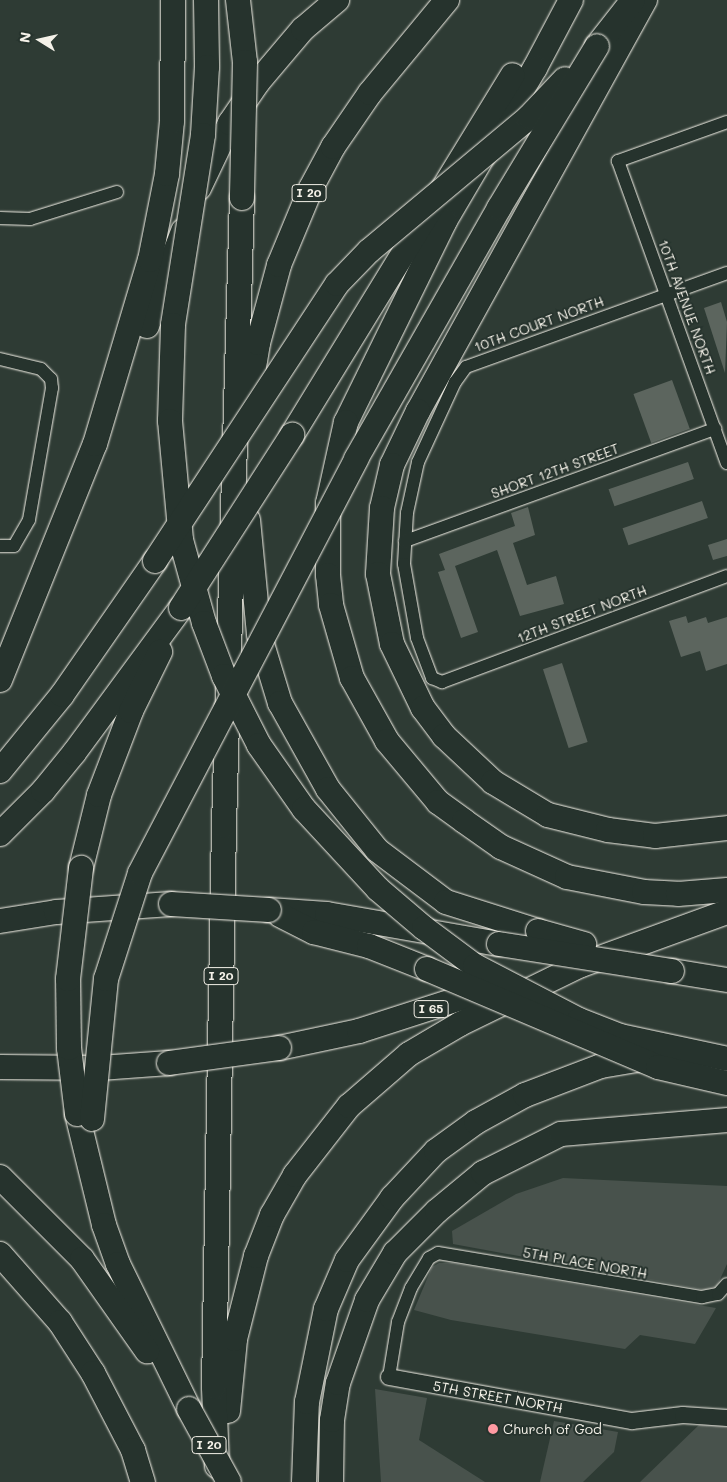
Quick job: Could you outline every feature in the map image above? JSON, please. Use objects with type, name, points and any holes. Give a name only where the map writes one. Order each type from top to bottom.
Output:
[{"type":"highway","points":[[0,680],[95,444],[138,304],[160,216],[172,121],[173,0]]},
{"type":"highway","points":[[206,0],[207,67],[203,135],[173,325],[170,421],[181,540],[204,623],[224,676],[259,745],[304,809],[378,889],[424,928],[476,966],[579,1020],[620,1036],[727,1059]]},
{"type":"highway","points":[[237,470],[245,62],[238,0]]},
{"type":"highway","points":[[95,444],[120,397],[209,162],[230,123],[258,82],[303,30],[337,0]]},
{"type":"highway","name":"I 20","points":[[219,1482],[214,1387],[224,836],[237,470],[267,306],[279,265],[312,188],[333,147],[370,93],[447,0]]},
{"type":"highway","name":"I 20","points":[[229,1482],[189,1409],[118,1264],[92,1181],[77,1114],[69,1048],[68,979],[81,868],[99,795],[114,755],[181,608],[292,435],[404,248],[560,0]]},
{"type":"highway","points":[[570,0],[535,68],[445,221],[346,422],[333,471],[328,504],[328,574],[331,605],[352,678],[387,741],[438,802],[464,821],[501,846],[567,877],[644,892],[678,894],[727,890]]},
{"type":"highway","points":[[0,771],[62,695],[155,561],[337,284],[369,251],[529,117],[597,46],[634,0]]},
{"type":"highway","points":[[645,0],[418,411],[392,465],[381,518],[378,574],[392,644],[423,708],[444,736],[493,782],[548,815],[608,830],[655,836],[727,828]]},
{"type":"highway","points":[[92,1181],[92,1096],[106,979],[140,873],[356,459],[499,208],[597,46]]},
{"type":"highway","points":[[245,421],[249,556],[258,634],[280,703],[323,781],[377,850],[446,902],[672,971]]},
{"type":"highway","points":[[0,834],[43,792],[181,608]]},
{"type":"highway","points":[[0,921],[56,912],[171,904],[327,914],[727,980]]},
{"type":"highway","points":[[269,910],[314,932],[369,946],[427,969],[658,1067],[727,1083]]},
{"type":"highway","name":"I 65","points":[[0,1066],[100,1068],[169,1063],[279,1048],[359,1032],[494,988],[581,965],[727,912]]},
{"type":"highway","points":[[219,1482],[235,1339],[243,1300],[272,1215],[295,1175],[349,1106],[409,1054],[460,1024],[581,965]]},
{"type":"highway","points":[[304,1482],[307,1402],[326,1309],[347,1260],[374,1219],[436,1151],[476,1122],[524,1095],[564,1078],[601,1066],[727,1047]]},
{"type":"highway","points":[[331,1482],[332,1420],[338,1383],[360,1317],[379,1276],[395,1253],[438,1211],[483,1173],[561,1134],[727,1120]]},
{"type":"highway","points":[[0,1177],[82,1259],[189,1409]]},
{"type":"highway","points":[[0,1254],[60,1322],[91,1369],[133,1450],[144,1482]]},
{"type":"street","name":"10TH AVENUE NORTH","points":[[727,122],[618,161],[727,463]]},
{"type":"street","points":[[0,218],[30,219],[117,192]]},
{"type":"street","name":"10TH COURT NORTH","points":[[448,681],[432,678],[417,638],[407,592],[405,540],[410,495],[418,462],[455,382],[466,368],[727,273]]},
{"type":"street","points":[[0,359],[34,366],[47,374],[52,393],[29,520],[14,546],[0,546]]},
{"type":"street","name":"SHORT 12TH STREET","points":[[405,540],[715,429]]},
{"type":"street","name":"12TH STREET NORTH","points":[[448,681],[727,576]]},
{"type":"street","name":"5TH PLACE NORTH","points":[[389,1377],[398,1322],[411,1288],[429,1258],[438,1253],[702,1297],[718,1294],[726,1287]]},
{"type":"street","name":"5TH STREET NORTH","points":[[389,1377],[632,1420],[683,1415],[727,1418]]},
{"type":"shaded area","points":[[563,1178],[727,1186],[727,1264],[717,1286],[705,1290],[453,1244],[452,1231],[516,1194]]},
{"type":"shaded area","points":[[439,1263],[453,1263],[716,1308],[695,1344],[640,1335],[625,1349],[451,1320],[414,1310],[432,1267]]},
{"type":"shaded area","points":[[375,1389],[427,1398],[419,1440],[485,1482],[381,1482]]},
{"type":"shaded area","points":[[554,1421],[618,1432],[614,1452],[583,1482],[540,1482]]},
{"type":"shaded area","points":[[701,1423],[727,1427],[727,1482],[640,1482]]},
{"type":"building","points":[[721,302],[727,322],[725,373],[704,308]]},
{"type":"building","points":[[672,380],[690,429],[651,443],[633,394]]},
{"type":"building","points":[[688,462],[694,479],[614,506],[609,489]]},
{"type":"building","points":[[702,501],[708,518],[628,545],[623,528]]},
{"type":"building","points":[[528,507],[535,535],[513,543],[527,585],[556,576],[564,604],[520,616],[497,550],[455,566],[478,632],[461,638],[438,572],[445,570],[439,554],[515,526],[511,513]]},
{"type":"building","points":[[727,539],[727,556],[713,560],[708,545]]},
{"type":"building","points":[[686,616],[688,623],[706,617],[708,623],[727,617],[727,664],[706,671],[700,651],[681,657],[669,621]]},
{"type":"building","points":[[562,663],[588,742],[569,748],[543,669]]},
{"type":"place","name":"Church of God","points":[[493,1429]]}]
